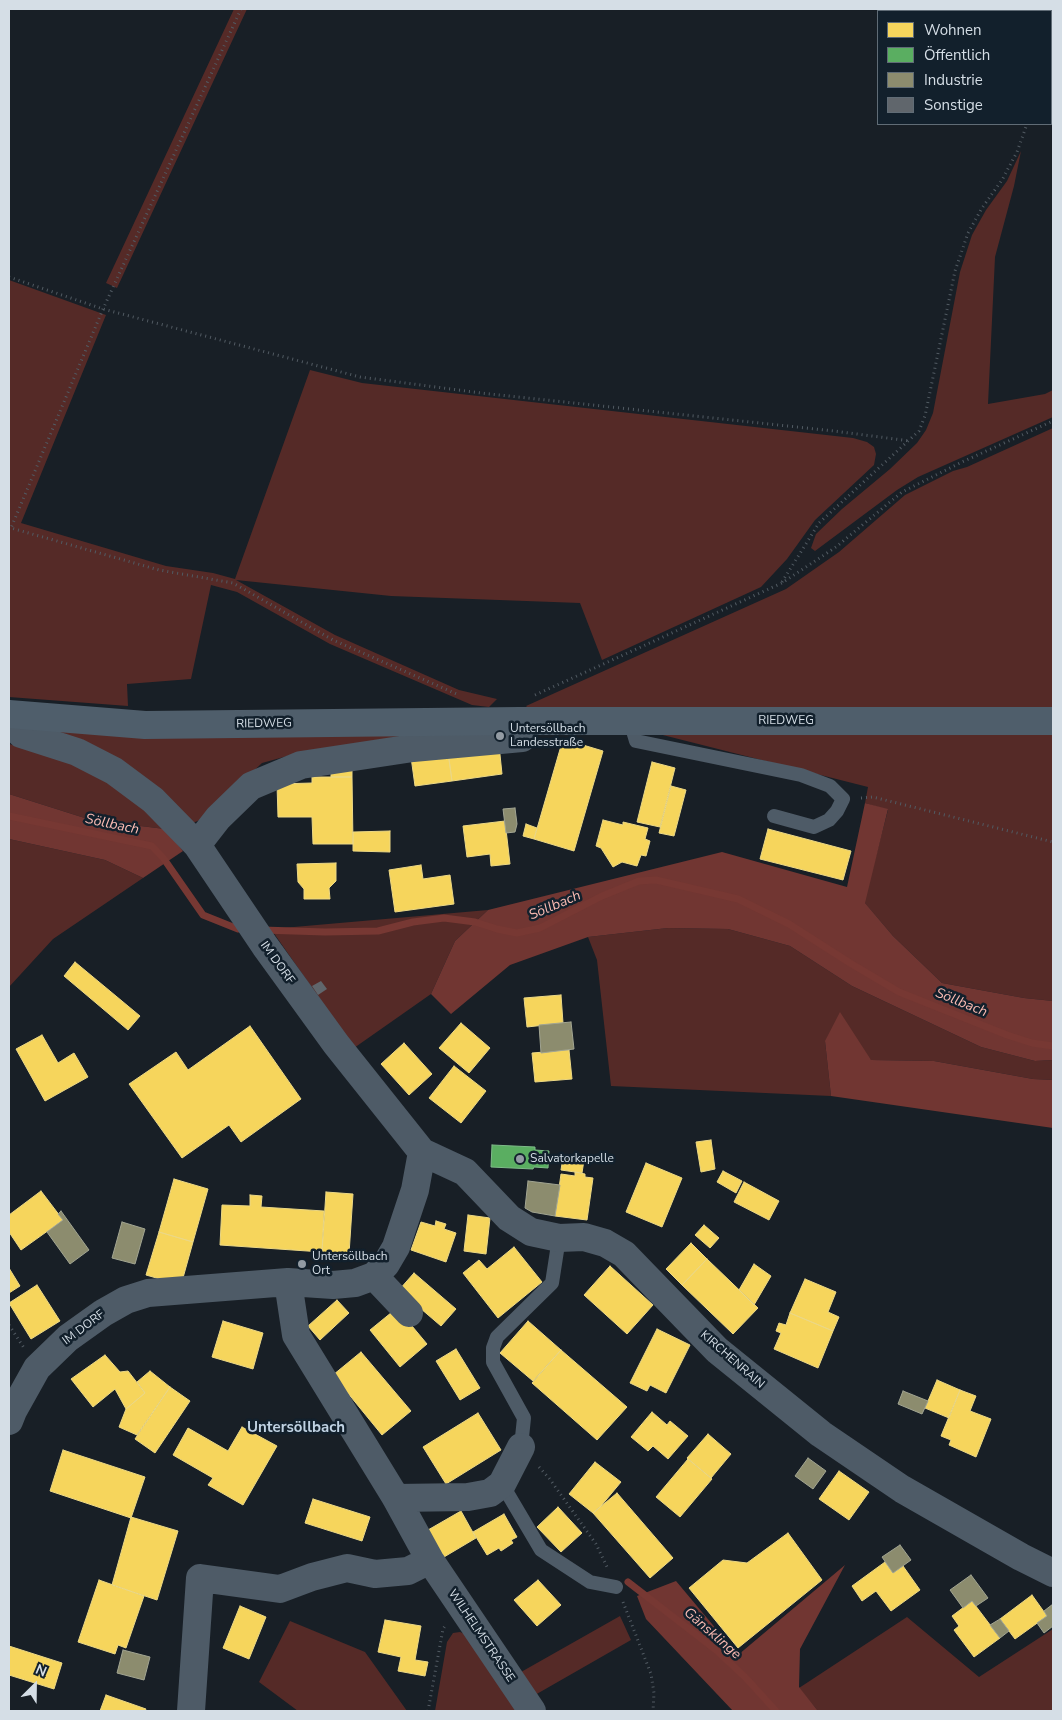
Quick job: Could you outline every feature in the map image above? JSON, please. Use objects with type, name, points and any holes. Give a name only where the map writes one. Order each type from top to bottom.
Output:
[{"type":"main road","name":"RIEDWEG","points":[[9,714],[145,725],[525,709],[630,721],[1053,721]]},
{"type":"street","points":[[197,845],[218,818],[252,786],[301,765],[413,748],[522,738],[525,709]]},
{"type":"street","name":"IM DORF","points":[[9,719],[21,734],[77,752],[114,771],[154,800],[197,845],[265,946],[336,1044],[422,1152]]},
{"type":"street","points":[[409,1313],[374,1276],[386,1264],[396,1247],[415,1190],[422,1152]]},
{"type":"street","name":"KIRCHENRAIN","points":[[422,1152],[465,1172],[509,1218],[531,1232],[559,1238],[584,1237],[605,1242],[624,1254],[716,1350],[821,1434],[902,1489],[1021,1557],[1053,1573]]},
{"type":"street","name":"IM DORF","points":[[9,1421],[38,1368],[68,1338],[103,1313],[126,1300],[148,1293],[288,1282],[334,1285],[355,1283],[374,1276]]},
{"type":"street","name":"WILHELMSTRASSE","points":[[288,1282],[296,1335],[396,1498],[430,1560],[532,1711]]},
{"type":"street","points":[[396,1498],[468,1497],[490,1494],[502,1484],[520,1447]]},
{"type":"street","points":[[190,1711],[200,1578],[280,1589],[312,1577],[347,1568],[375,1574],[408,1571],[430,1560]]},
{"type":"lane","points":[[630,721],[636,740],[801,775],[830,786],[842,799],[837,811],[829,820],[814,826],[774,816]]},
{"type":"lane","points":[[520,1447],[524,1418],[493,1362],[492,1348],[497,1337],[552,1283],[559,1238]]},
{"type":"lane","points":[[502,1484],[541,1550],[590,1582],[616,1587]]},
{"type":"path","points":[[241,9],[103,309],[12,528],[159,570],[233,583],[333,640],[457,695],[466,697]]},
{"type":"path","points":[[782,583],[819,523],[919,431],[925,416],[955,271],[968,233],[982,208],[1002,180],[1016,152],[1026,125]]},
{"type":"path","points":[[9,277],[103,309],[360,377],[481,393],[910,441]]},
{"type":"path","points":[[525,709],[782,583],[836,547],[902,492],[962,462],[1053,421]]},
{"type":"path","points":[[842,799],[873,797],[1053,842]]},
{"type":"path","points":[[428,1711],[443,1630],[460,1605]]},
{"type":"shaded area","points":[[234,9],[247,9],[117,288],[106,283]]},
{"type":"shaded area","points":[[1021,151],[1014,186],[995,257],[988,404],[1045,394],[1053,390],[1053,417],[918,477],[897,490],[815,551],[811,548],[816,534],[842,509],[890,469],[917,443],[926,430],[933,413],[960,272],[972,235],[986,210],[1007,181]]},
{"type":"shaded area","points":[[9,280],[106,315],[21,523],[166,566],[213,573],[235,579],[310,370],[362,383],[853,438],[867,442],[874,447],[876,454],[874,465],[815,520],[787,559],[761,587],[602,660],[580,603],[391,596],[236,580],[335,635],[459,690],[497,699],[489,707],[472,705],[330,644],[237,592],[211,585],[191,679],[127,684],[128,706],[9,697]]},
{"type":"shaded area","points":[[1053,428],[1053,711],[530,710],[526,706],[786,589],[839,552],[905,495],[953,471],[967,467]]},
{"type":"shaded area","points":[[37,729],[416,734],[302,752],[262,763],[204,818],[193,823]]},
{"type":"shaded area","points":[[647,731],[1053,733],[1053,1001],[1024,998],[942,983],[893,936],[864,902],[888,810],[865,803],[868,787]]},
{"type":"shaded area","points":[[9,744],[67,759],[106,778],[143,808],[165,829],[91,820],[9,794]]},
{"type":"shaded area","points":[[9,794],[91,820],[165,829],[183,851],[143,878],[105,860],[9,839]]},
{"type":"shaded area","points":[[865,803],[888,809],[865,903],[893,936],[942,983],[1024,998],[1053,1001],[1053,1060],[1035,1061],[981,1047],[852,986],[790,946],[728,929],[668,928],[588,937],[510,965],[451,1014],[431,994],[455,941],[488,910],[722,852],[847,887]]},
{"type":"shaded area","points":[[9,839],[105,860],[143,878],[53,939],[9,987]]},
{"type":"shaded area","points":[[488,910],[455,941],[431,994],[354,1048],[271,929]]},
{"type":"shaded area","points":[[668,928],[728,929],[790,946],[852,986],[981,1047],[1035,1061],[1053,1060],[1053,1080],[1033,1079],[934,1061],[871,1060],[825,1041],[831,1096],[611,1086],[597,960],[588,937]]},
{"type":"shaded area","points":[[840,1012],[871,1060],[934,1061],[1033,1079],[1053,1080],[1053,1128],[831,1096],[825,1041]]},
{"type":"shaded area","points":[[845,1565],[800,1649],[799,1687],[818,1711],[733,1711],[646,1619],[637,1596],[676,1581],[738,1655]]},
{"type":"shaded area","points":[[620,1616],[631,1640],[528,1699],[514,1676]]},
{"type":"shaded area","points":[[907,1617],[979,1677],[1053,1629],[1053,1711],[818,1711],[799,1688]]},
{"type":"shaded area","points":[[290,1621],[365,1652],[407,1711],[298,1711],[259,1682]]},
{"type":"shaded area","points":[[460,1632],[472,1637],[523,1711],[435,1711],[447,1642],[453,1633]]},
{"type":"building: Wohnen","points":[[563,739],[603,751],[574,851],[534,839]]},
{"type":"building: Wohnen","points":[[499,745],[502,774],[452,781],[448,752]]},
{"type":"building: Wohnen","points":[[448,752],[452,781],[415,786],[411,757]]},
{"type":"building: Wohnen","points":[[652,762],[675,768],[660,827],[637,822]]},
{"type":"building: Wohnen","points":[[331,767],[352,767],[352,777],[331,777]]},
{"type":"building: Wohnen","points":[[312,777],[352,777],[353,844],[313,844],[312,817],[278,817],[277,784],[312,783]]},
{"type":"building: Wohnen","points":[[671,786],[686,790],[674,836],[659,833]]},
{"type":"building: Wohnen","points":[[603,820],[623,825],[623,822],[648,828],[645,839],[650,841],[646,856],[641,855],[637,866],[622,862],[613,867],[601,848],[596,846]]},
{"type":"building: Wohnen","points":[[505,821],[510,864],[491,866],[490,854],[467,857],[463,826]]},
{"type":"building: Wohnen","points":[[526,824],[537,828],[534,839],[523,836]]},
{"type":"building: Wohnen","points":[[768,829],[851,851],[843,880],[760,859]]},
{"type":"building: Wohnen","points":[[390,831],[390,852],[353,851],[353,832]]},
{"type":"building: Wohnen","points":[[336,863],[336,881],[329,888],[330,899],[304,899],[304,889],[298,882],[297,864]]},
{"type":"building: Wohnen","points":[[421,865],[423,879],[450,875],[454,904],[395,912],[389,870]]},
{"type":"building: Wohnen","points":[[75,962],[140,1016],[128,1030],[64,976]]},
{"type":"building: Wohnen","points":[[561,995],[563,1023],[527,1027],[524,998]]},
{"type":"building: Wohnen","points":[[461,1023],[490,1048],[469,1073],[439,1048]]},
{"type":"building: Wohnen","points":[[250,1026],[301,1099],[241,1142],[229,1125],[182,1158],[129,1084],[176,1052],[188,1070]]},
{"type":"building: Wohnen","points":[[42,1035],[58,1063],[74,1053],[88,1077],[45,1101],[16,1049]]},
{"type":"building: Wohnen","points":[[404,1043],[432,1074],[409,1095],[381,1064]]},
{"type":"building: Wohnen","points":[[569,1050],[572,1079],[535,1082],[532,1053]]},
{"type":"building: Wohnen","points":[[454,1066],[486,1091],[461,1123],[429,1098]]},
{"type":"building: Wohnen","points":[[711,1140],[715,1169],[701,1172],[696,1142]]},
{"type":"building: Wohnen","points":[[563,1157],[584,1160],[582,1173],[561,1170]]},
{"type":"building: Wohnen","points":[[646,1163],[682,1178],[662,1227],[626,1212]]},
{"type":"building: Wohnen","points":[[723,1171],[742,1181],[736,1193],[717,1182]]},
{"type":"building: Wohnen","points":[[575,1172],[585,1174],[585,1177],[593,1178],[587,1220],[555,1216],[561,1174],[575,1176]]},
{"type":"building: Wohnen","points":[[174,1179],[208,1189],[193,1242],[159,1232]]},
{"type":"building: Wohnen","points":[[744,1182],[779,1201],[769,1220],[734,1202]]},
{"type":"building: Wohnen","points":[[41,1191],[63,1220],[21,1250],[9,1232],[9,1215]]},
{"type":"building: Wohnen","points":[[326,1192],[353,1194],[349,1254],[322,1252]]},
{"type":"building: Wohnen","points":[[250,1195],[262,1196],[261,1207],[324,1211],[322,1252],[220,1245],[222,1205],[250,1206]]},
{"type":"building: Wohnen","points":[[468,1215],[490,1218],[486,1254],[464,1251]]},
{"type":"building: Wohnen","points":[[436,1221],[446,1224],[444,1229],[456,1233],[446,1262],[411,1250],[421,1222],[435,1226]]},
{"type":"building: Wohnen","points":[[704,1225],[719,1238],[710,1248],[695,1235]]},
{"type":"building: Wohnen","points":[[159,1232],[193,1242],[181,1285],[146,1275]]},
{"type":"building: Wohnen","points":[[691,1243],[707,1259],[682,1285],[666,1269]]},
{"type":"building: Wohnen","points":[[514,1247],[542,1282],[498,1318],[463,1273],[479,1260],[487,1269]]},
{"type":"building: Wohnen","points":[[707,1259],[758,1308],[733,1334],[682,1285]]},
{"type":"building: Wohnen","points":[[754,1264],[771,1276],[754,1305],[739,1290]]},
{"type":"building: Wohnen","points":[[610,1266],[653,1305],[627,1334],[584,1295]]},
{"type":"building: Wohnen","points":[[9,1268],[20,1286],[9,1293]]},
{"type":"building: Wohnen","points":[[414,1273],[456,1309],[441,1326],[399,1290]]},
{"type":"building: Wohnen","points":[[805,1279],[836,1292],[828,1312],[839,1317],[833,1331],[790,1313]]},
{"type":"building: Wohnen","points":[[37,1285],[60,1321],[31,1339],[9,1303]]},
{"type":"building: Wohnen","points":[[337,1300],[349,1313],[320,1340],[308,1326]]},
{"type":"building: Wohnen","points":[[397,1308],[427,1344],[400,1367],[370,1330]]},
{"type":"building: Wohnen","points":[[790,1313],[833,1331],[818,1368],[774,1349],[781,1333],[776,1331],[779,1323],[786,1325]]},
{"type":"building: Wohnen","points":[[223,1321],[263,1333],[253,1369],[212,1357]]},
{"type":"building: Wohnen","points":[[528,1321],[561,1350],[533,1381],[500,1353]]},
{"type":"building: Wohnen","points":[[657,1329],[690,1345],[666,1393],[650,1385],[647,1391],[630,1383]]},
{"type":"building: Wohnen","points":[[456,1349],[480,1388],[460,1400],[436,1361]]},
{"type":"building: Wohnen","points":[[561,1350],[627,1407],[597,1440],[532,1383]]},
{"type":"building: Wohnen","points":[[361,1352],[411,1411],[382,1435],[333,1375]]},
{"type":"building: Wohnen","points":[[105,1355],[120,1372],[128,1371],[145,1393],[126,1409],[115,1389],[93,1407],[71,1379]]},
{"type":"building: Wohnen","points":[[150,1371],[170,1387],[137,1435],[119,1427],[126,1409],[145,1393],[137,1382]]},
{"type":"building: Wohnen","points":[[937,1380],[960,1390],[949,1418],[925,1408]]},
{"type":"building: Wohnen","points":[[170,1387],[190,1401],[155,1453],[135,1439]]},
{"type":"building: Wohnen","points":[[960,1390],[976,1396],[970,1411],[991,1419],[976,1457],[949,1445],[951,1440],[941,1436]]},
{"type":"building: Wohnen","points":[[652,1412],[667,1425],[670,1421],[688,1436],[668,1459],[653,1446],[648,1451],[631,1437]]},
{"type":"building: Wohnen","points":[[478,1413],[501,1450],[446,1484],[423,1447]]},
{"type":"building: Wohnen","points":[[242,1427],[277,1446],[243,1505],[208,1485],[213,1478],[173,1455],[188,1428],[228,1451]]},
{"type":"building: Wohnen","points":[[708,1434],[731,1454],[711,1478],[687,1458]]},
{"type":"building: Wohnen","points":[[63,1450],[145,1477],[131,1518],[50,1491]]},
{"type":"building: Wohnen","points":[[688,1459],[712,1479],[680,1517],[656,1497]]},
{"type":"building: Wohnen","points":[[595,1462],[621,1482],[593,1513],[569,1494]]},
{"type":"building: Wohnen","points":[[839,1471],[869,1492],[849,1520],[819,1499]]},
{"type":"building: Wohnen","points":[[617,1493],[673,1558],[650,1578],[593,1513]]},
{"type":"building: Wohnen","points":[[313,1499],[370,1517],[362,1541],[305,1523]]},
{"type":"building: Wohnen","points":[[558,1507],[582,1533],[561,1552],[537,1527]]},
{"type":"building: Wohnen","points":[[461,1511],[476,1538],[444,1557],[428,1530]]},
{"type":"building: Wohnen","points":[[504,1514],[517,1537],[511,1540],[513,1543],[501,1551],[499,1548],[487,1555],[473,1532]]},
{"type":"building: Wohnen","points":[[131,1517],[178,1531],[157,1600],[112,1585]]},
{"type":"building: Wohnen","points":[[788,1533],[822,1580],[738,1648],[689,1588],[723,1560],[747,1563]]},
{"type":"building: Wohnen","points":[[885,1562],[893,1573],[903,1566],[920,1590],[891,1611],[876,1591],[862,1601],[852,1586]]},
{"type":"building: Wohnen","points":[[99,1580],[144,1596],[126,1648],[118,1645],[115,1654],[78,1642]]},
{"type":"building: Wohnen","points":[[538,1580],[561,1605],[537,1626],[514,1600]]},
{"type":"building: Wohnen","points":[[1032,1595],[1047,1616],[1015,1639],[1000,1619]]},
{"type":"building: Wohnen","points":[[972,1601],[1000,1638],[974,1657],[954,1630],[959,1626],[952,1616]]},
{"type":"building: Wohnen","points":[[240,1606],[266,1617],[249,1659],[223,1648]]},
{"type":"building: Wohnen","points":[[385,1620],[421,1626],[415,1660],[428,1662],[425,1676],[398,1671],[401,1657],[378,1652]]},
{"type":"building: Wohnen","points":[[9,1646],[62,1663],[54,1689],[9,1675]]},
{"type":"building: Wohnen","points":[[106,1695],[146,1709],[145,1711],[100,1711]]},
{"type":"building: Öffentlich","name":"Salvatorkapelle","points":[[492,1145],[535,1147],[535,1150],[549,1151],[548,1168],[491,1167]]},
{"type":"building: Industrie","points":[[515,808],[517,824],[515,832],[506,833],[503,809]]},
{"type":"building: Industrie","points":[[571,1022],[574,1049],[541,1053],[539,1025]]},
{"type":"building: Industrie","points":[[528,1181],[560,1185],[555,1216],[532,1212],[525,1208]]},
{"type":"building: Industrie","points":[[61,1211],[89,1250],[70,1264],[47,1232],[63,1220],[58,1214]]},
{"type":"building: Industrie","points":[[122,1222],[145,1229],[135,1264],[112,1258]]},
{"type":"building: Industrie","points":[[903,1391],[928,1401],[922,1414],[898,1404]]},
{"type":"building: Industrie","points":[[808,1458],[826,1471],[813,1489],[795,1476]]},
{"type":"building: Industrie","points":[[900,1545],[911,1560],[893,1573],[882,1557]]},
{"type":"building: Industrie","points":[[971,1575],[988,1598],[976,1606],[972,1601],[963,1608],[950,1590]]},
{"type":"building: Industrie","points":[[1053,1604],[1053,1626],[1044,1633],[1037,1623],[1047,1616],[1044,1611]]},
{"type":"building: Industrie","points":[[1000,1619],[1009,1631],[1000,1638],[990,1625]]},
{"type":"building: Industrie","points":[[123,1650],[150,1657],[144,1680],[117,1673]]},
{"type":"building: Sonstige","points":[[321,981],[327,989],[318,995],[312,986]]},
{"type":"waterway","name":"Söllbach","points":[[9,816],[152,846],[164,859],[203,915],[238,929],[244,929]]},
{"type":"waterway","name":"Söllbach","points":[[262,930],[378,931],[413,922],[444,918],[475,922],[517,933],[540,928],[602,896],[639,881],[656,880],[738,899],[789,924],[899,992],[1007,1035],[1032,1043],[1053,1046]]},
{"type":"waterway","name":"Gänsklinge","points":[[628,1582],[716,1650],[745,1677],[776,1711]]},
{"type":"place","name":"Untersöllbach Landesstraße","points":[[500,736]]},
{"type":"place","name":"Salvatorkapelle","points":[[520,1159]]},
{"type":"place","name":"Untersöllbach Ort","points":[[302,1264]]},
{"type":"district","name":"Untersöllbach","points":[[296,1428]]}]
